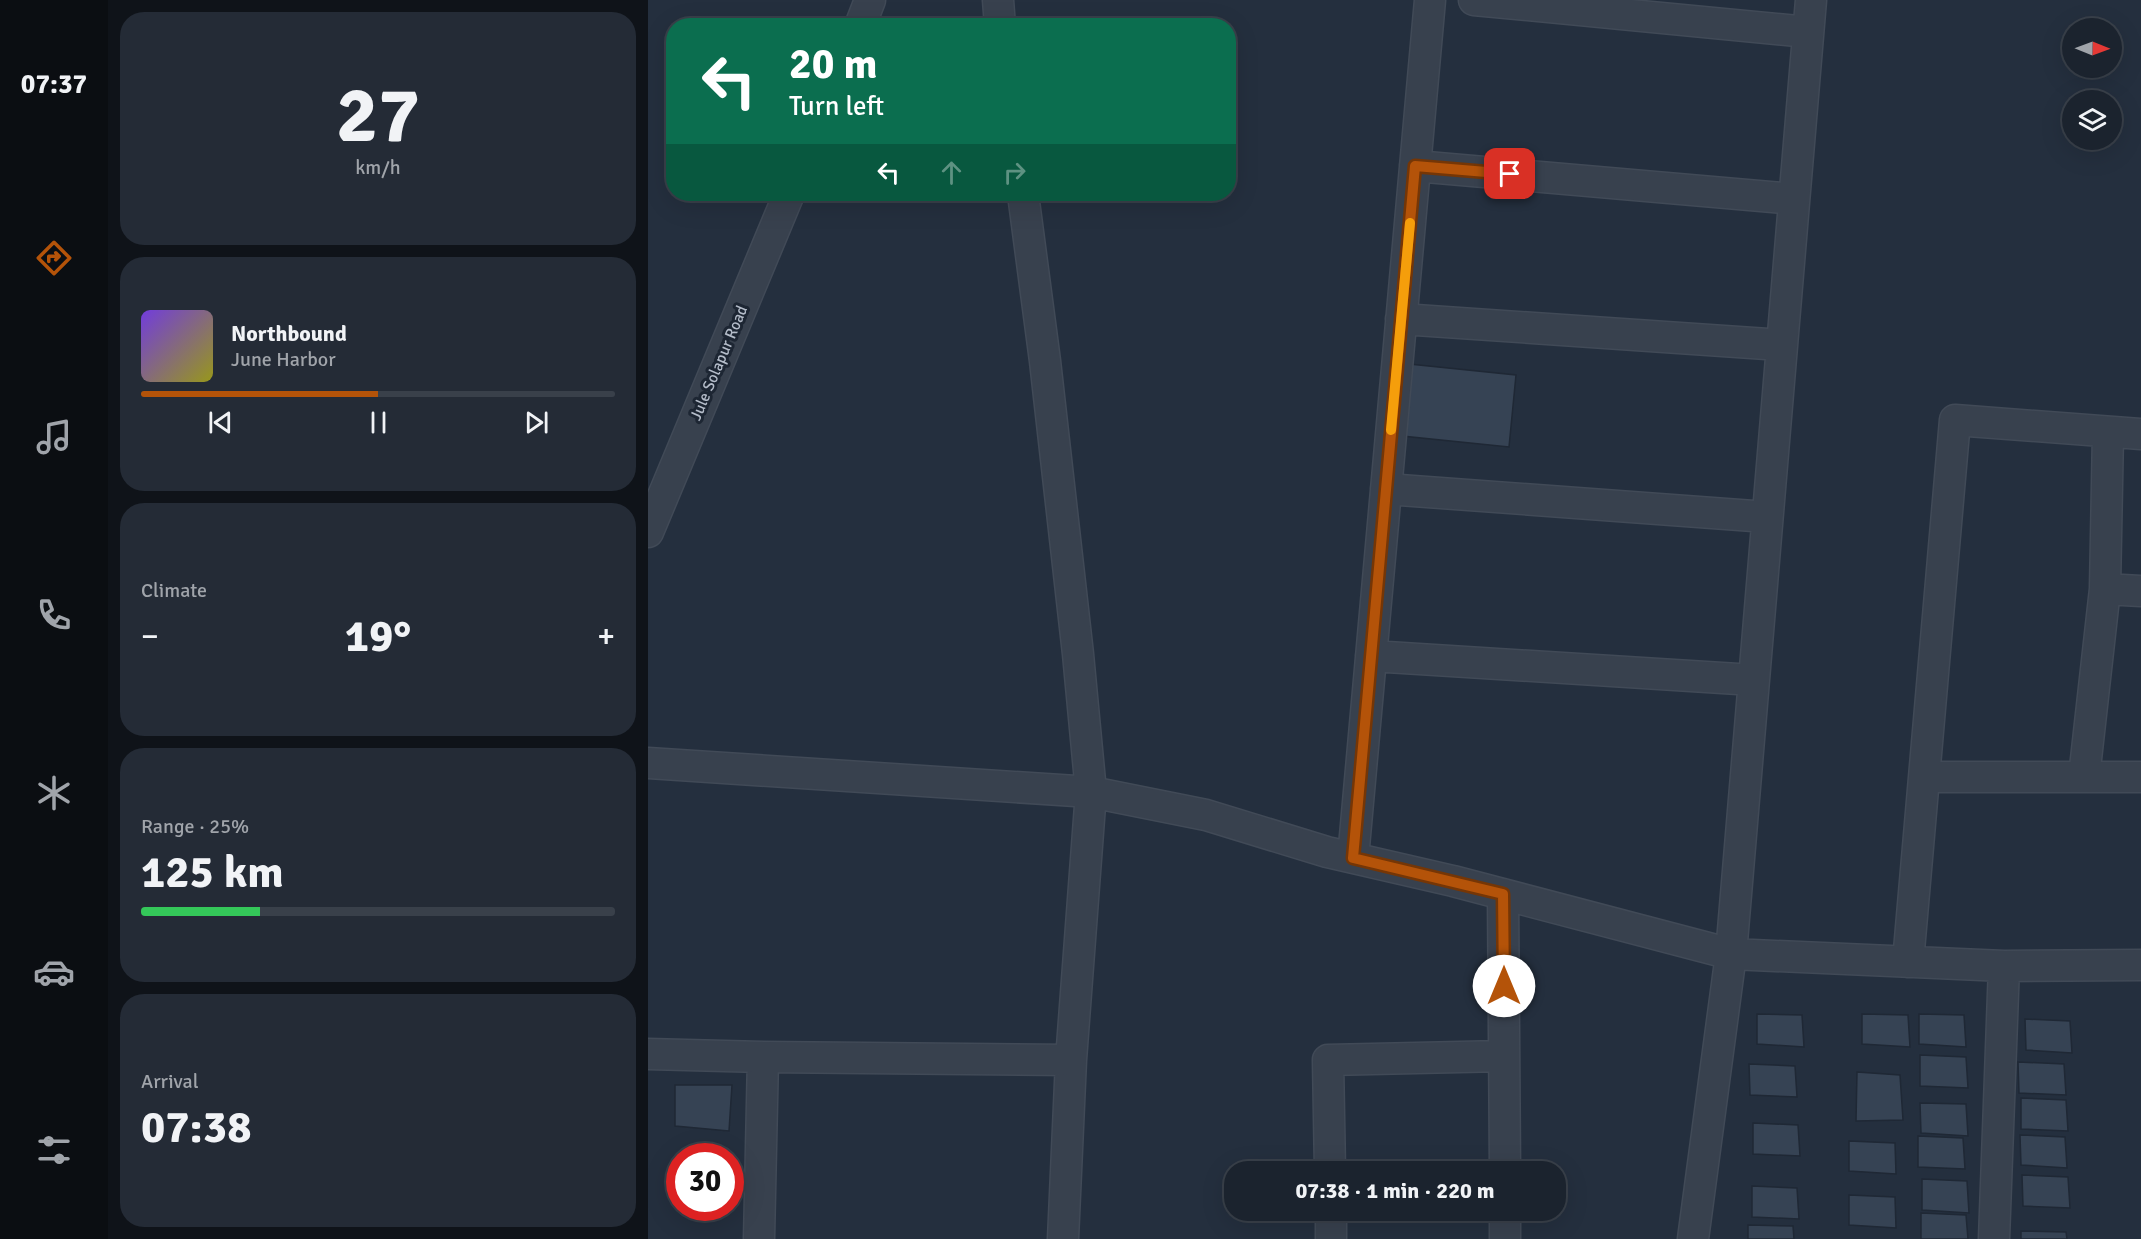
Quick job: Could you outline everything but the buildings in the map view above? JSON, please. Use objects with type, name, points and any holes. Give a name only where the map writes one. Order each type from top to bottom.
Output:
[{"type":"street","points":[[863,18],[870,0]]},
{"type":"street","points":[[998,0],[999,18]]},
{"type":"street","points":[[1353,858],[1430,0]]},
{"type":"street","points":[[1474,0],[1808,32]]},
{"type":"street","points":[[1692,1239],[1731,954],[1810,0]]},
{"type":"street","points":[[1415,166],[1794,199]]},
{"type":"street","name":"Jule Solapur Road","points":[[648,532],[786,201]]},
{"type":"street","points":[[1024,201],[1049,396],[1091,792],[1071,1060],[1063,1239]]},
{"type":"street","points":[[1401,318],[1782,345]]},
{"type":"street","points":[[1908,962],[1955,420],[2141,434]]},
{"type":"street","points":[[2084,777],[2105,589],[2108,432]]},
{"type":"street","points":[[1386,489],[1767,517]]},
{"type":"street","points":[[2105,589],[2141,591]]},
{"type":"street","points":[[1371,656],[1754,680]]},
{"type":"street","points":[[648,764],[1091,792],[1206,814],[1327,852],[1503,894],[1731,954],[2004,966],[2141,965]]},
{"type":"street","points":[[1924,777],[2141,777]]},
{"type":"street","points":[[1503,894],[1505,1161]]},
{"type":"street","points":[[1994,1239],[2004,966]]},
{"type":"street","points":[[648,1054],[763,1058],[1071,1060]]},
{"type":"street","points":[[1330,1161],[1328,1060],[1504,1056]]},
{"type":"street","points":[[759,1239],[763,1058]]},
{"type":"street","points":[[1330,1221],[1331,1239]]},
{"type":"street","points":[[1505,1221],[1506,1239]]},
{"type":"slow traffic","points":[[1391,430],[1410,223]]},
{"type":"route","points":[[1504,986],[1503,894],[1353,858],[1415,166],[1510,174]]}]
